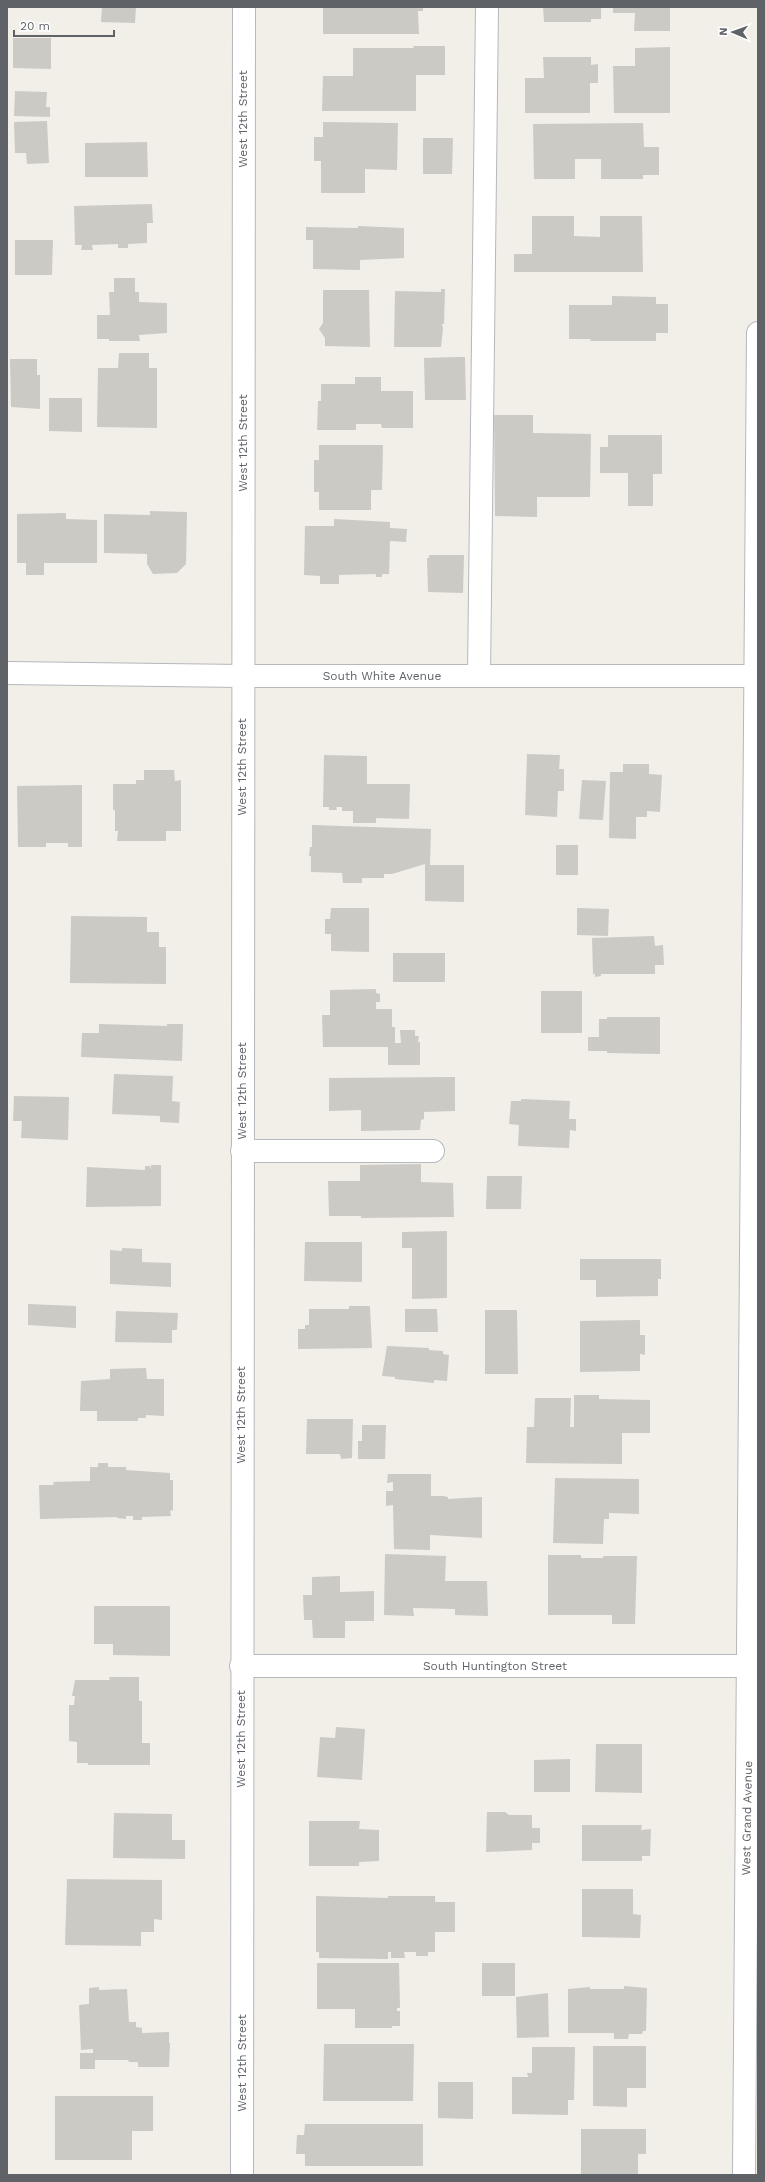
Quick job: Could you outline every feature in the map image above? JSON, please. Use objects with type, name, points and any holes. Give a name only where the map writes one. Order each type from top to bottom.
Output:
[{"type":"street","name":"West 12th Street","points":[[242,2175],[241,1666],[244,7]]},
{"type":"street","points":[[479,676],[487,7]]},
{"type":"street","name":"West Grand Avenue","points":[[744,2175],[753,1769],[748,1666],[753,1633],[758,333]]},
{"type":"street","name":"South White Avenue","points":[[7,673],[242,676],[756,676]]},
{"type":"street","points":[[242,1151],[433,1151]]},
{"type":"street","name":"South Huntington Street","points":[[241,1666],[748,1666]]},
{"type":"building","points":[[102,7],[136,7],[135,23],[101,22]]},
{"type":"building","points":[[323,7],[423,7],[423,11],[418,11],[419,34],[323,34]]},
{"type":"building","points":[[543,7],[601,7],[601,19],[591,19],[591,22],[544,22]]},
{"type":"building","points":[[613,7],[670,7],[670,31],[634,31],[635,13],[613,13]]},
{"type":"building","points":[[13,38],[51,38],[51,69],[13,68]]},
{"type":"building","points":[[413,46],[445,46],[445,75],[416,75],[416,111],[322,111],[323,76],[353,76],[353,48],[414,48]]},
{"type":"building","points":[[670,47],[670,113],[614,113],[613,66],[635,66],[635,48]]},
{"type":"building","points":[[543,57],[591,57],[591,65],[598,64],[598,83],[590,83],[590,113],[525,113],[525,78],[544,78]]},
{"type":"building","points":[[15,91],[47,92],[46,107],[50,107],[50,117],[14,116]]},
{"type":"building","points":[[47,121],[49,163],[27,164],[26,153],[15,153],[14,122]]},
{"type":"building","points":[[323,122],[398,123],[397,170],[365,169],[365,193],[321,193],[321,161],[314,161],[314,137],[323,137]]},
{"type":"building","points":[[643,123],[644,147],[659,147],[659,175],[643,175],[643,179],[601,179],[601,159],[575,159],[575,179],[534,179],[533,124]]},
{"type":"building","points":[[423,138],[453,138],[452,174],[423,174]]},
{"type":"building","points":[[147,142],[148,177],[85,177],[85,143]]},
{"type":"building","points":[[152,204],[153,223],[147,223],[147,243],[128,244],[128,248],[118,248],[118,244],[92,245],[93,250],[81,250],[82,245],[75,245],[74,206]]},
{"type":"building","points":[[532,216],[574,216],[574,236],[600,237],[600,216],[642,216],[643,272],[514,272],[514,254],[532,254]]},
{"type":"building","points":[[358,226],[404,228],[404,258],[360,260],[360,270],[313,269],[313,240],[306,240],[306,227],[358,228]]},
{"type":"building","points":[[15,240],[53,240],[52,275],[15,275]]},
{"type":"building","points":[[114,278],[135,278],[135,292],[139,292],[139,302],[167,303],[167,333],[139,335],[140,341],[109,341],[109,339],[97,339],[97,315],[110,315],[109,292],[114,292]]},
{"type":"building","points":[[441,289],[445,289],[444,324],[442,324],[441,347],[394,347],[395,291],[441,292]]},
{"type":"building","points":[[323,290],[369,290],[370,347],[325,346],[325,338],[319,329],[323,323]]},
{"type":"building","points":[[612,296],[656,297],[656,304],[668,304],[668,333],[656,333],[656,341],[590,341],[591,339],[569,339],[569,305],[612,305]]},
{"type":"building","points":[[119,353],[149,353],[149,368],[157,368],[157,428],[97,427],[98,368],[118,368]]},
{"type":"building","points":[[465,357],[466,400],[425,400],[424,358]]},
{"type":"building","points":[[10,359],[37,359],[37,375],[40,375],[40,409],[11,407]]},
{"type":"building","points":[[355,377],[381,377],[381,391],[413,391],[413,428],[382,428],[381,424],[356,424],[356,430],[317,430],[318,401],[321,401],[321,384],[355,384]]},
{"type":"building","points":[[49,398],[82,398],[82,432],[49,431]]},
{"type":"building","points":[[494,415],[533,415],[533,433],[591,434],[590,497],[537,497],[537,517],[495,516]]},
{"type":"building","points":[[608,435],[662,435],[662,474],[653,474],[653,506],[628,506],[628,473],[600,473],[600,447],[608,447]]},
{"type":"building","points":[[319,445],[383,445],[382,490],[371,490],[371,510],[319,510],[319,492],[314,492],[314,460],[319,460]]},
{"type":"building","points":[[150,511],[187,512],[186,564],[177,573],[153,574],[147,564],[147,554],[104,553],[104,514],[150,515]]},
{"type":"building","points":[[66,513],[66,519],[97,520],[97,563],[44,563],[44,575],[26,575],[26,563],[17,563],[17,514]]},
{"type":"building","points":[[334,519],[390,522],[390,528],[407,529],[406,542],[390,541],[389,574],[382,574],[382,577],[376,577],[376,574],[339,575],[339,584],[320,584],[320,576],[304,575],[305,526],[334,526]]},
{"type":"building","points":[[429,555],[464,555],[463,593],[428,592],[427,558],[429,558]]},
{"type":"building","points":[[527,754],[560,755],[559,769],[564,769],[564,791],[558,791],[557,817],[525,815]]},
{"type":"building","points":[[324,755],[367,756],[367,784],[410,784],[409,819],[376,818],[376,823],[353,823],[353,811],[342,811],[342,807],[336,807],[337,810],[329,810],[329,807],[323,807]]},
{"type":"building","points":[[623,764],[649,764],[649,774],[662,775],[660,812],[647,811],[647,817],[636,817],[636,839],[609,838],[610,772],[623,772]]},
{"type":"building","points":[[144,770],[174,770],[175,781],[181,780],[181,831],[166,831],[166,841],[117,841],[118,831],[115,831],[115,810],[113,810],[113,784],[136,784],[136,780],[144,780]]},
{"type":"building","points":[[582,780],[606,781],[603,820],[579,819]]},
{"type":"building","points":[[82,785],[82,847],[68,847],[68,843],[46,843],[46,847],[18,847],[17,786]]},
{"type":"building","points":[[312,825],[431,829],[430,865],[464,865],[464,902],[425,901],[425,864],[392,874],[384,874],[384,878],[362,878],[362,883],[343,883],[342,873],[311,872],[311,856],[309,856],[310,847],[312,847]]},
{"type":"building","points":[[556,845],[578,845],[578,875],[556,875]]},
{"type":"building","points":[[331,908],[369,908],[369,952],[331,951],[331,934],[325,934],[325,919],[330,919]]},
{"type":"building","points":[[577,908],[609,909],[608,936],[577,935]]},
{"type":"building","points":[[71,916],[147,917],[147,932],[159,932],[159,947],[166,947],[166,984],[70,983]]},
{"type":"building","points":[[654,936],[655,946],[663,945],[664,965],[655,965],[655,974],[601,974],[601,976],[595,977],[595,974],[593,974],[592,938]]},
{"type":"building","points":[[393,953],[445,953],[445,982],[393,982]]},
{"type":"building","points":[[376,989],[376,993],[380,994],[380,1002],[376,1002],[376,1009],[392,1009],[392,1027],[395,1027],[395,1043],[401,1043],[400,1030],[415,1030],[415,1036],[419,1036],[418,1042],[420,1042],[420,1065],[388,1065],[388,1047],[323,1047],[322,1015],[330,1015],[330,990]]},
{"type":"building","points":[[541,991],[582,991],[582,1033],[541,1033]]},
{"type":"building","points":[[607,1017],[660,1017],[660,1054],[607,1053],[607,1051],[588,1051],[588,1037],[599,1037],[599,1019],[607,1019]]},
{"type":"building","points":[[99,1024],[167,1026],[167,1024],[183,1024],[182,1061],[81,1057],[82,1033],[99,1033]]},
{"type":"building","points":[[114,1074],[173,1076],[172,1101],[180,1102],[179,1123],[160,1122],[160,1116],[112,1114]]},
{"type":"building","points":[[455,1077],[455,1111],[424,1112],[424,1119],[421,1120],[420,1130],[361,1131],[361,1110],[329,1111],[329,1078]]},
{"type":"building","points":[[14,1096],[69,1097],[68,1140],[21,1138],[22,1121],[13,1121]]},
{"type":"building","points":[[521,1099],[570,1101],[569,1119],[576,1119],[576,1131],[570,1130],[569,1148],[518,1146],[519,1125],[509,1124],[511,1101],[521,1101]]},
{"type":"building","points":[[421,1164],[421,1182],[453,1183],[454,1217],[361,1218],[361,1216],[329,1216],[328,1181],[360,1181],[360,1165]]},
{"type":"building","points":[[151,1165],[161,1165],[161,1206],[86,1207],[87,1167],[145,1170],[145,1166],[150,1166],[151,1170]]},
{"type":"building","points":[[487,1176],[522,1176],[521,1209],[486,1209]]},
{"type":"building","points":[[447,1231],[447,1298],[412,1299],[412,1248],[402,1248],[402,1232]]},
{"type":"building","points":[[305,1242],[362,1242],[362,1282],[304,1281]]},
{"type":"building","points":[[122,1248],[142,1249],[142,1262],[171,1263],[171,1287],[110,1284],[110,1250],[122,1251]]},
{"type":"building","points":[[580,1259],[661,1259],[661,1279],[658,1279],[658,1296],[596,1297],[596,1280],[580,1280]]},
{"type":"building","points":[[28,1304],[76,1306],[76,1328],[28,1325]]},
{"type":"building","points":[[349,1306],[370,1306],[372,1348],[298,1349],[298,1329],[305,1329],[305,1325],[309,1325],[309,1309],[349,1309]]},
{"type":"building","points":[[405,1309],[437,1309],[438,1332],[405,1332]]},
{"type":"building","points":[[485,1310],[517,1310],[518,1374],[485,1374]]},
{"type":"building","points":[[116,1311],[178,1313],[177,1330],[172,1330],[172,1343],[115,1342]]},
{"type":"building","points":[[640,1320],[640,1335],[645,1335],[645,1355],[640,1354],[640,1371],[580,1372],[580,1321]]},
{"type":"building","points":[[387,1346],[429,1348],[429,1350],[443,1351],[443,1354],[449,1355],[447,1381],[434,1380],[434,1383],[395,1379],[395,1377],[382,1376]]},
{"type":"building","points":[[146,1368],[147,1379],[164,1379],[164,1416],[146,1415],[146,1418],[138,1418],[138,1421],[97,1421],[97,1411],[80,1411],[81,1381],[110,1379],[110,1369]]},
{"type":"building","points":[[574,1395],[599,1395],[599,1399],[650,1400],[650,1433],[622,1433],[622,1464],[526,1463],[527,1427],[534,1427],[535,1398],[571,1398],[570,1427],[574,1427]]},
{"type":"building","points":[[307,1419],[353,1419],[352,1458],[341,1459],[340,1454],[306,1454]]},
{"type":"building","points":[[362,1425],[386,1425],[385,1459],[358,1459],[358,1441],[362,1441]]},
{"type":"building","points":[[98,1463],[108,1463],[108,1467],[126,1467],[126,1470],[170,1473],[170,1480],[173,1480],[173,1510],[170,1511],[171,1516],[142,1517],[142,1520],[133,1520],[133,1516],[126,1516],[126,1519],[117,1517],[40,1519],[39,1485],[54,1485],[53,1482],[90,1481],[90,1467],[98,1467]]},
{"type":"building","points":[[388,1474],[431,1474],[431,1496],[443,1496],[448,1497],[448,1499],[482,1497],[482,1538],[430,1535],[430,1550],[394,1549],[393,1505],[386,1506],[386,1491],[393,1491],[393,1482],[387,1483]]},
{"type":"building","points":[[555,1478],[639,1479],[639,1514],[609,1513],[609,1519],[604,1519],[603,1544],[553,1543]]},
{"type":"building","points":[[385,1554],[446,1556],[445,1581],[487,1581],[488,1616],[455,1615],[455,1609],[413,1608],[414,1616],[384,1615]]},
{"type":"building","points":[[548,1555],[581,1555],[581,1558],[603,1558],[603,1556],[637,1556],[635,1624],[612,1624],[612,1615],[548,1615]]},
{"type":"building","points":[[340,1576],[340,1592],[374,1591],[374,1621],[345,1621],[345,1638],[313,1638],[312,1620],[304,1620],[303,1595],[312,1595],[312,1577]]},
{"type":"building","points":[[94,1606],[170,1606],[170,1656],[113,1655],[113,1644],[94,1644]]},
{"type":"building","points":[[109,1677],[139,1677],[139,1701],[142,1701],[142,1743],[150,1743],[150,1765],[88,1765],[88,1763],[77,1763],[77,1742],[69,1741],[69,1705],[74,1705],[75,1696],[72,1696],[75,1680],[110,1680]]},
{"type":"building","points":[[336,1727],[365,1729],[362,1780],[317,1777],[320,1737],[335,1738]]},
{"type":"building","points":[[596,1744],[642,1744],[642,1793],[595,1792]]},
{"type":"building","points":[[570,1759],[570,1792],[534,1792],[534,1760]]},
{"type":"building","points":[[487,1812],[505,1812],[509,1815],[532,1815],[532,1828],[540,1828],[540,1843],[532,1843],[532,1850],[486,1852]]},
{"type":"building","points":[[114,1813],[172,1814],[172,1840],[185,1840],[185,1859],[113,1858]]},
{"type":"building","points":[[309,1821],[360,1821],[359,1829],[379,1830],[379,1861],[359,1862],[359,1866],[309,1866]]},
{"type":"building","points":[[582,1825],[642,1825],[641,1830],[651,1829],[650,1856],[642,1856],[642,1861],[582,1861]]},
{"type":"building","points":[[67,1879],[162,1880],[162,1920],[154,1919],[154,1932],[141,1932],[141,1946],[65,1945]]},
{"type":"building","points":[[582,1889],[633,1889],[633,1914],[641,1915],[640,1938],[582,1937]]},
{"type":"building","points":[[316,1896],[388,1898],[388,1896],[435,1896],[435,1902],[455,1902],[455,1932],[435,1932],[435,1952],[428,1952],[428,1956],[416,1956],[416,1952],[404,1952],[405,1958],[391,1958],[391,1952],[388,1952],[388,1959],[319,1958],[319,1952],[316,1952]]},
{"type":"building","points":[[317,1963],[399,1963],[400,2008],[397,2008],[397,2011],[400,2011],[400,2026],[392,2026],[392,2028],[355,2028],[355,2009],[317,2009]]},
{"type":"building","points":[[482,1963],[515,1963],[515,1996],[482,1996]]},
{"type":"building","points":[[624,1986],[647,1988],[646,2031],[643,2031],[642,2034],[629,2034],[628,2039],[614,2039],[614,2033],[568,2033],[568,1989],[590,1987],[590,1989],[624,1989]]},
{"type":"building","points":[[99,1987],[99,1990],[127,1989],[129,2022],[136,2022],[136,2027],[142,2028],[142,2033],[169,2032],[169,2067],[138,2067],[138,2062],[129,2062],[128,2060],[95,2060],[95,2069],[80,2069],[80,2053],[93,2053],[93,2049],[81,2050],[79,2005],[89,2004],[89,1988]]},
{"type":"building","points":[[548,1993],[549,2037],[517,2038],[516,1997]]},
{"type":"building","points":[[324,2044],[414,2044],[413,2101],[323,2101]]},
{"type":"building","points":[[593,2046],[646,2046],[646,2088],[627,2088],[627,2107],[593,2106]]},
{"type":"building","points":[[532,2047],[575,2047],[574,2100],[568,2100],[568,2115],[512,2114],[512,2077],[528,2077],[527,2073],[532,2073]]},
{"type":"building","points":[[438,2082],[473,2082],[473,2119],[438,2118]]},
{"type":"building","points":[[55,2096],[153,2096],[153,2131],[132,2131],[132,2160],[55,2160]]},
{"type":"building","points":[[305,2124],[423,2124],[423,2166],[305,2166],[305,2154],[296,2154],[297,2135],[304,2135]]},
{"type":"building","points":[[581,2129],[646,2129],[646,2154],[638,2154],[638,2175],[581,2175]]}]
